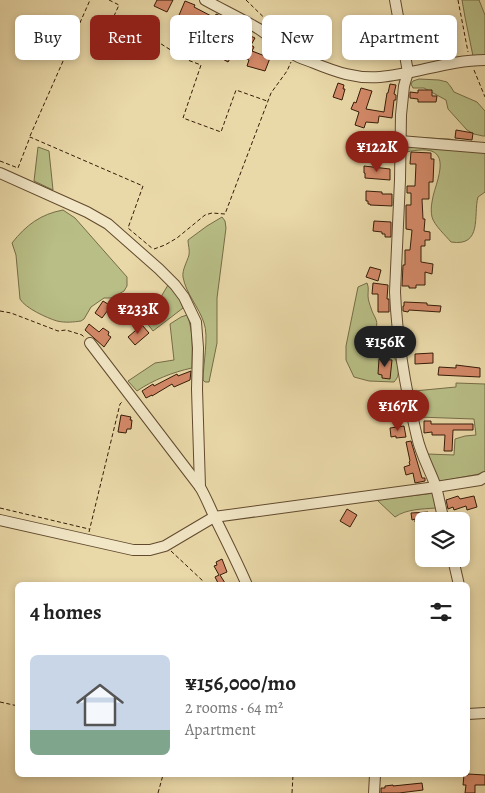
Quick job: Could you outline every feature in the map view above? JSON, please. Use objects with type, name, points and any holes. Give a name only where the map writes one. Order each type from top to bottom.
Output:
[{"type":"street","points":[[205,0],[262,31]]},
{"type":"street","points":[[394,0],[408,72],[404,86],[401,115],[396,307],[405,376],[417,436],[436,487],[442,512]]},
{"type":"street","points":[[306,60],[341,74],[378,78],[424,70],[439,65],[470,60],[485,60]]},
{"type":"street","points":[[400,141],[485,148]]},
{"type":"street","points":[[0,173],[87,212],[108,224],[175,285],[184,298],[196,322],[200,487]]},
{"type":"street","points":[[90,343],[200,487],[246,582]]},
{"type":"street","points":[[0,520],[133,550],[150,550],[165,546],[214,517],[436,487],[475,481],[485,477]]},
{"type":"street","points":[[455,567],[458,582]]},
{"type":"street","points":[[470,714],[485,712]]},
{"type":"street","points":[[374,793],[375,777]]},
{"type":"path","points":[[0,161],[18,168],[90,0]]},
{"type":"path","points":[[109,0],[119,5],[114,16],[185,58],[201,65],[183,118],[221,132],[236,90],[267,101]]},
{"type":"path","points":[[246,0],[262,15]]},
{"type":"path","points":[[458,0],[470,60],[485,98]]},
{"type":"path","points":[[145,256],[154,249],[177,238],[205,215],[212,213],[225,214],[270,93],[287,71],[292,60]]},
{"type":"path","points":[[30,137],[143,186],[128,228],[154,249]]},
{"type":"path","points":[[0,311],[11,313],[58,331],[66,330],[82,335],[90,343]]},
{"type":"path","points":[[88,540],[89,529],[120,404],[128,394]]},
{"type":"path","points":[[0,508],[89,529]]},
{"type":"path","points":[[165,546],[204,582]]},
{"type":"path","points":[[0,702],[15,705]]},
{"type":"path","points":[[158,793],[162,777]]},
{"type":"path","points":[[292,793],[293,777]]},
{"type":"green space","points":[[462,0],[479,0],[485,15],[485,56],[473,56]]},
{"type":"green space","points":[[419,79],[447,82],[454,92],[477,102],[485,111],[485,136],[474,134],[467,130],[448,109],[446,100],[424,88],[413,88],[411,84],[413,81]]},
{"type":"green space","points":[[407,137],[449,139],[485,145],[485,192],[478,197],[475,228],[468,240],[451,242],[435,223],[432,217],[431,206],[440,169],[440,161],[434,152],[429,150],[406,152],[403,150]]},
{"type":"green space","points":[[38,147],[49,151],[53,190],[34,181]]},
{"type":"green space","points":[[63,210],[75,218],[127,277],[127,286],[124,291],[111,298],[104,298],[91,307],[81,321],[63,322],[53,320],[31,309],[20,299],[16,255],[12,243],[34,221],[48,214]]},
{"type":"green space","points":[[222,217],[226,228],[217,298],[217,343],[209,382],[205,382],[203,380],[206,343],[205,329],[202,317],[187,289],[183,274],[189,255],[188,240]]},
{"type":"green space","points":[[367,283],[369,301],[377,325],[376,328],[362,333],[357,343],[358,347],[384,350],[390,353],[396,361],[398,368],[398,376],[394,382],[369,381],[354,377],[346,360],[346,346],[358,287]]},
{"type":"green space","points":[[168,285],[178,295],[183,308],[153,331],[143,318],[155,307]]},
{"type":"green space","points":[[187,315],[192,335],[192,368],[163,377],[137,391],[128,381],[155,363],[174,360],[170,324]]},
{"type":"green space","points":[[456,383],[485,384],[485,473],[436,482],[427,454],[454,455],[455,439],[476,435],[474,419],[418,417],[414,391],[456,387]]},
{"type":"green space","points":[[435,493],[436,508],[409,511],[395,517],[377,500]]},
{"type":"building","points":[[157,0],[173,0],[167,12],[154,6]]},
{"type":"building","points":[[185,1],[195,5],[194,7],[209,15],[179,15]]},
{"type":"building","points":[[252,51],[262,55],[262,60],[269,60],[265,71],[247,66],[249,60],[252,60]]},
{"type":"building","points":[[338,83],[344,85],[343,89],[345,89],[342,100],[333,97]]},
{"type":"building","points":[[390,84],[396,85],[394,94],[396,95],[396,100],[394,100],[392,118],[379,116],[378,123],[366,122],[364,128],[355,125],[359,112],[351,109],[354,102],[356,103],[361,88],[372,91],[366,109],[384,112]]},
{"type":"building","points":[[418,90],[432,90],[432,96],[437,96],[436,102],[418,102],[418,99],[410,98],[410,92],[418,93]]},
{"type":"building","points":[[456,130],[473,133],[472,140],[455,138]]},
{"type":"building","points":[[411,152],[431,153],[431,159],[434,159],[433,182],[429,182],[429,199],[422,199],[423,219],[425,219],[424,231],[430,232],[430,240],[425,240],[425,246],[421,246],[421,262],[433,264],[432,274],[425,272],[425,285],[416,285],[416,288],[402,286],[405,250],[410,250],[412,230],[406,229],[406,205],[411,205],[411,193],[407,193],[407,186],[415,186],[416,164],[410,164]]},
{"type":"building","points":[[364,166],[390,169],[390,180],[365,178]]},
{"type":"building","points":[[366,191],[392,194],[392,206],[368,204],[368,201],[366,201]]},
{"type":"building","points":[[374,221],[391,222],[391,237],[385,237],[385,234],[382,234],[382,232],[373,231]]},
{"type":"building","points":[[370,267],[381,270],[378,281],[366,277]]},
{"type":"building","points":[[373,283],[388,285],[387,299],[389,299],[389,312],[378,312],[378,294],[372,294]]},
{"type":"building","points":[[103,301],[111,306],[102,318],[95,313]]},
{"type":"building","points":[[404,302],[441,306],[440,312],[403,311]]},
{"type":"building","points":[[89,324],[99,332],[103,328],[109,332],[108,335],[111,337],[104,347],[85,330]]},
{"type":"building","points":[[142,325],[149,333],[135,345],[128,337]]},
{"type":"building","points":[[383,330],[389,330],[389,334],[392,334],[393,346],[363,346],[362,338],[373,338],[372,333],[383,332]]},
{"type":"building","points":[[433,353],[433,363],[415,364],[415,354]]},
{"type":"building","points":[[379,359],[392,360],[390,379],[382,378],[382,375],[378,374]]},
{"type":"building","points":[[456,365],[480,368],[480,377],[438,375],[439,367],[456,368]]},
{"type":"building","points":[[191,371],[190,380],[174,387],[172,384],[152,396],[146,398],[142,391],[177,374],[178,376]]},
{"type":"building","points":[[391,396],[398,396],[400,416],[388,416],[388,400],[391,400]]},
{"type":"building","points":[[121,415],[131,417],[130,420],[132,420],[131,429],[127,429],[126,433],[118,432]]},
{"type":"building","points":[[424,421],[431,421],[431,424],[473,424],[473,430],[453,430],[452,451],[444,451],[445,435],[432,435],[432,432],[424,433]]},
{"type":"building","points":[[404,426],[406,437],[391,437],[390,428]]},
{"type":"building","points":[[411,441],[422,478],[425,478],[425,481],[415,483],[413,473],[406,475],[404,467],[410,465],[410,461],[406,442]]},
{"type":"building","points":[[458,496],[460,499],[474,496],[477,507],[467,510],[466,506],[454,510],[453,507],[448,509],[446,500]]},
{"type":"building","points":[[347,509],[357,515],[350,527],[340,521]]},
{"type":"building","points":[[411,513],[415,513],[415,519],[412,520]]},
{"type":"building","points":[[222,559],[227,572],[220,575],[224,582],[218,582],[215,577],[219,575],[214,566],[217,565],[216,562]]},
{"type":"building","points":[[470,774],[485,775],[485,785],[475,785],[475,793],[465,793],[466,785],[463,785],[464,777],[470,777]]},
{"type":"building","points":[[422,783],[423,790],[381,793],[381,788],[385,788],[385,786]]}]
